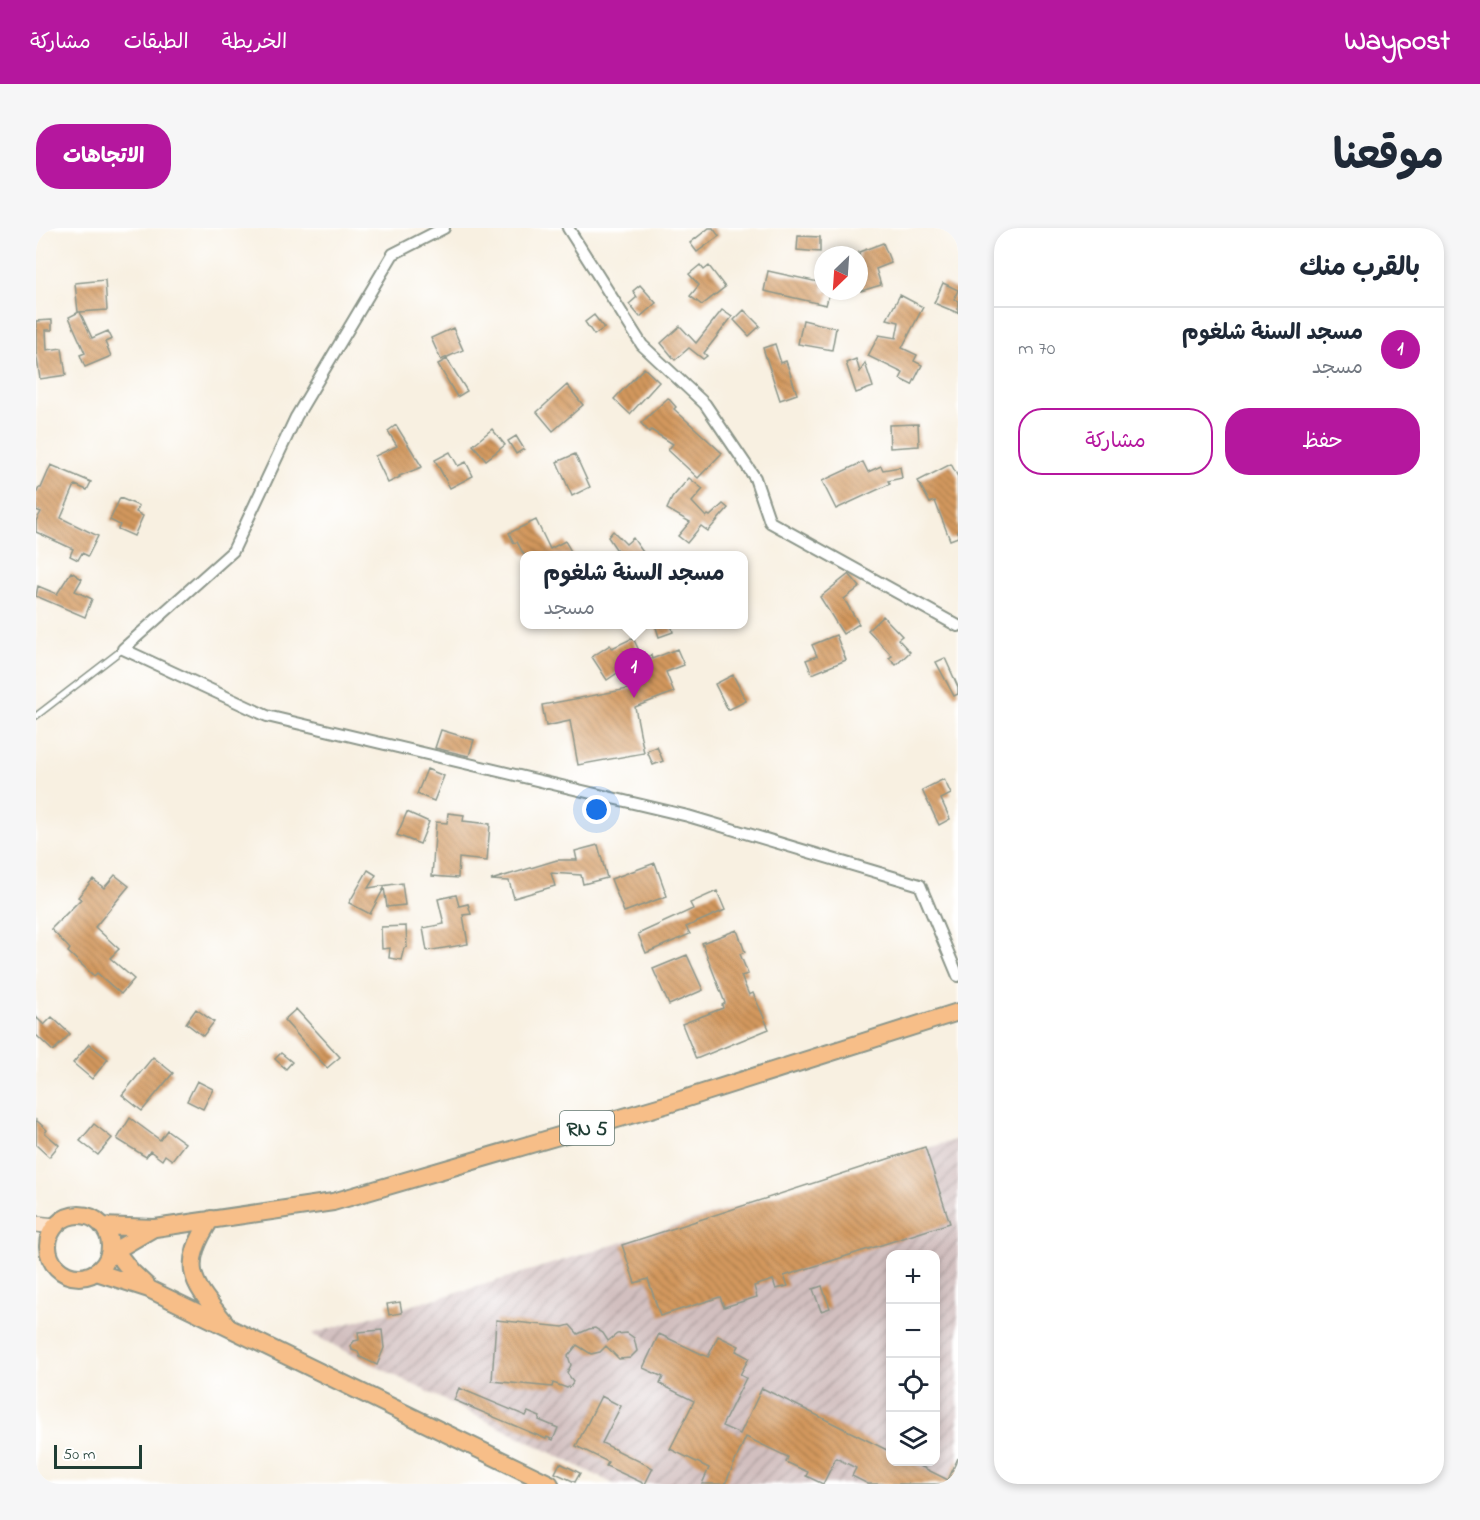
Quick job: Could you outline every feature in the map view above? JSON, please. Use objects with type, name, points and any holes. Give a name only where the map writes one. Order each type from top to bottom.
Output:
[{"type":"main road","name":"RN 5","points":[[55,1267],[48,1253],[45,1230],[75,1215],[89,1217],[102,1226],[155,1228],[333,1202],[665,1105],[958,1012]]},
{"type":"main road","points":[[211,1219],[199,1236],[193,1249],[191,1262],[200,1291],[230,1328]]},
{"type":"main road","points":[[102,1226],[111,1249],[149,1289]]},
{"type":"main road","name":"RN 5","points":[[96,1272],[102,1267],[111,1249],[155,1228]]},
{"type":"main road","points":[[36,1260],[75,1277],[96,1272],[149,1289],[550,1484]]},
{"type":"street","points":[[444,228],[393,254],[296,417],[233,551],[123,649],[267,716],[688,816],[920,885],[958,976]]},
{"type":"street","points":[[568,228],[642,345],[705,404],[755,478],[770,522],[958,626]]},
{"type":"lane","points":[[36,716],[123,649]]},
{"type":"shaded area","points":[[958,1139],[958,1484],[614,1484],[311,1334],[483,1285]]},
{"type":"building","points":[[709,228],[713,228],[719,236],[697,252],[690,243]]},
{"type":"building","points":[[798,236],[820,237],[820,246],[814,246],[814,251],[797,250]]},
{"type":"building","points":[[883,243],[891,263],[876,269],[881,285],[868,289],[868,249]]},
{"type":"building","points":[[700,265],[704,270],[709,266],[725,287],[702,305],[690,296],[699,285],[689,274]]},
{"type":"building","points":[[768,271],[814,281],[814,300],[827,300],[826,305],[764,291]]},
{"type":"building","points":[[105,280],[107,310],[80,312],[92,338],[108,331],[112,339],[105,342],[111,356],[85,367],[80,355],[85,353],[69,317],[79,312],[75,283]]},
{"type":"building","points":[[943,283],[958,290],[954,299],[958,301],[958,313],[934,303]]},
{"type":"building","points":[[640,285],[656,303],[640,317],[629,304],[637,297],[633,291]]},
{"type":"building","points":[[900,295],[923,307],[902,348],[917,355],[914,361],[922,365],[912,385],[900,379],[903,373],[868,356],[879,335],[896,338],[899,322],[887,319]]},
{"type":"building","points":[[722,310],[732,317],[704,353],[707,356],[703,359],[689,348],[675,360],[661,343],[680,326],[696,343]]},
{"type":"building","points":[[744,310],[760,326],[749,336],[734,320]]},
{"type":"building","points":[[594,315],[604,328],[594,335],[585,322]]},
{"type":"building","points":[[52,320],[52,330],[46,330],[47,350],[62,348],[66,375],[40,379],[36,352],[36,321]]},
{"type":"building","points":[[803,320],[836,328],[832,350],[798,344]]},
{"type":"building","points":[[453,328],[463,350],[441,360],[431,338]]},
{"type":"building","points":[[775,344],[781,363],[786,361],[797,394],[780,400],[763,348]]},
{"type":"building","points":[[447,359],[467,391],[457,397],[438,364]]},
{"type":"building","points":[[856,359],[860,372],[865,363],[873,387],[856,393],[846,363]]},
{"type":"building","points":[[644,368],[659,382],[630,414],[614,399]]},
{"type":"building","points":[[567,385],[583,405],[553,431],[537,412]]},
{"type":"building","points":[[668,398],[676,407],[674,409],[722,453],[698,478],[668,450],[673,444],[651,430],[649,432],[641,423]]},
{"type":"building","points":[[918,424],[919,446],[890,448],[889,425]]},
{"type":"building","points":[[396,425],[422,467],[388,483],[375,456],[397,446],[388,431]]},
{"type":"building","points":[[492,429],[505,445],[486,460],[473,445]]},
{"type":"building","points":[[516,436],[524,449],[516,454],[508,441]]},
{"type":"building","points":[[450,452],[458,466],[466,462],[473,476],[450,488],[435,460]]},
{"type":"building","points":[[575,454],[590,487],[572,496],[557,462]]},
{"type":"building","points":[[863,462],[868,472],[881,466],[883,470],[900,467],[902,478],[888,481],[890,484],[836,509],[822,481]]},
{"type":"building","points":[[951,464],[958,477],[958,537],[950,540],[935,501],[930,503],[918,481]]},
{"type":"building","points":[[51,465],[91,482],[87,490],[75,485],[61,518],[98,536],[88,556],[82,553],[78,560],[70,556],[73,549],[36,532],[36,521],[41,512],[36,510],[36,494]]},
{"type":"building","points":[[689,478],[703,489],[692,502],[706,517],[723,504],[728,508],[708,531],[701,526],[687,543],[678,536],[690,522],[667,509],[672,498]]},
{"type":"building","points":[[120,498],[139,506],[136,512],[143,516],[134,536],[118,529],[120,525],[110,520]]},
{"type":"building","points":[[536,520],[550,549],[565,541],[571,551],[522,551],[509,533]]},
{"type":"building","points":[[613,531],[626,544],[633,538],[642,551],[617,551],[608,537]]},
{"type":"building","points":[[71,572],[82,579],[75,591],[92,599],[85,617],[36,596],[38,586],[57,594]]},
{"type":"building","points":[[849,574],[860,587],[844,599],[859,624],[843,634],[820,597]]},
{"type":"building","points":[[883,616],[902,636],[898,639],[910,652],[896,665],[889,658],[892,656],[868,630]]},
{"type":"building","points":[[657,629],[672,629],[673,632],[659,637]]},
{"type":"building","points":[[836,635],[846,660],[812,674],[806,660],[817,656],[812,645]]},
{"type":"building","points":[[633,638],[643,659],[651,655],[652,659],[677,649],[684,665],[666,672],[674,692],[635,707],[644,753],[578,765],[570,721],[546,726],[542,705],[639,687],[629,665],[607,680],[592,657],[610,645],[612,648]]},
{"type":"building","points":[[945,658],[958,687],[958,694],[954,696],[936,662]]},
{"type":"building","points":[[733,675],[746,701],[728,710],[715,684]]},
{"type":"building","points":[[441,730],[474,740],[469,756],[435,748]]},
{"type":"building","points":[[657,747],[663,761],[653,765],[647,751]]},
{"type":"building","points":[[427,769],[444,776],[434,801],[417,794]]},
{"type":"building","points":[[944,779],[951,794],[941,799],[950,819],[939,825],[922,790]]},
{"type":"building","points":[[407,812],[429,822],[420,844],[397,835]]},
{"type":"building","points":[[448,813],[464,815],[463,821],[490,824],[487,861],[459,858],[458,878],[432,876],[436,822],[447,823]]},
{"type":"building","points":[[598,845],[607,878],[583,884],[581,875],[551,873],[555,886],[514,898],[509,881],[491,880],[557,860],[577,860],[575,851]]},
{"type":"building","points":[[655,863],[667,896],[624,912],[611,879]]},
{"type":"building","points":[[368,870],[376,875],[368,888],[402,883],[405,905],[387,907],[384,888],[370,914],[349,903]]},
{"type":"building","points":[[115,875],[129,886],[95,927],[119,949],[110,958],[134,979],[121,994],[97,973],[94,976],[68,952],[70,949],[51,929],[81,899],[78,897],[93,879],[104,888]]},
{"type":"building","points":[[717,891],[725,910],[686,927],[690,934],[646,953],[638,934],[693,909],[690,903]]},
{"type":"building","points":[[456,895],[459,906],[468,904],[471,914],[463,915],[468,944],[427,951],[423,928],[444,924],[438,899]]},
{"type":"building","points":[[406,926],[407,947],[404,948],[401,960],[389,958],[390,948],[382,949],[381,927]]},
{"type":"building","points":[[737,930],[745,952],[740,954],[748,974],[741,976],[749,995],[753,993],[769,1029],[696,1059],[682,1024],[723,1008],[722,1005],[725,1003],[702,943]]},
{"type":"building","points":[[687,955],[703,990],[669,1005],[653,969]]},
{"type":"building","points":[[196,1009],[214,1022],[203,1036],[186,1023]]},
{"type":"building","points":[[296,1009],[340,1057],[327,1068],[284,1020]]},
{"type":"building","points":[[36,1017],[44,1025],[52,1017],[70,1034],[53,1051],[36,1035]]},
{"type":"building","points":[[89,1044],[108,1059],[92,1079],[73,1063]]},
{"type":"building","points":[[281,1053],[292,1062],[286,1069],[275,1059]]},
{"type":"building","points":[[153,1057],[173,1073],[142,1111],[122,1095]]},
{"type":"building","points":[[197,1081],[213,1089],[203,1109],[187,1101]]},
{"type":"building","points":[[130,1118],[160,1140],[167,1130],[185,1143],[172,1160],[165,1155],[162,1160],[150,1151],[146,1157],[117,1139]]},
{"type":"building","points":[[36,1120],[47,1130],[45,1133],[59,1145],[49,1157],[36,1145]]},
{"type":"building","points":[[94,1124],[112,1138],[98,1155],[80,1141]]},
{"type":"building","points":[[925,1147],[950,1223],[784,1276],[788,1286],[776,1289],[773,1280],[754,1286],[757,1297],[724,1307],[720,1297],[660,1316],[648,1279],[635,1283],[622,1245]]},
{"type":"building","points":[[822,1286],[830,1308],[821,1311],[813,1289]]},
{"type":"building","points":[[400,1302],[402,1313],[389,1315],[387,1304]]},
{"type":"building","points":[[496,1320],[563,1327],[570,1325],[578,1334],[595,1328],[603,1333],[608,1341],[617,1334],[627,1333],[634,1338],[637,1351],[630,1358],[619,1359],[606,1346],[600,1352],[591,1354],[577,1345],[568,1356],[571,1365],[567,1373],[573,1381],[567,1388],[553,1383],[552,1387],[492,1381]]},
{"type":"building","points":[[382,1330],[384,1348],[377,1365],[360,1357],[358,1352],[352,1350],[351,1345],[354,1341],[359,1340],[358,1332]]},
{"type":"building","points":[[659,1334],[708,1357],[718,1336],[739,1346],[736,1351],[749,1358],[740,1375],[746,1378],[722,1426],[740,1434],[762,1388],[886,1450],[886,1466],[920,1466],[948,1480],[958,1458],[958,1484],[868,1484],[852,1476],[856,1468],[836,1458],[823,1484],[806,1476],[808,1472],[786,1462],[788,1457],[746,1437],[725,1484],[702,1484],[709,1468],[670,1449],[694,1401],[660,1384],[663,1377],[643,1368]]},
{"type":"building","points":[[459,1388],[526,1416],[528,1412],[540,1417],[539,1420],[558,1428],[553,1440],[454,1400]]},
{"type":"building","points":[[601,1396],[621,1406],[602,1443],[653,1468],[645,1484],[606,1466],[608,1462],[576,1446]]},
{"type":"building","points":[[560,1463],[580,1473],[575,1482],[555,1473]]},
{"type":"place","name":"مسجد السنة شلغوم","points":[[634,698]]}]
